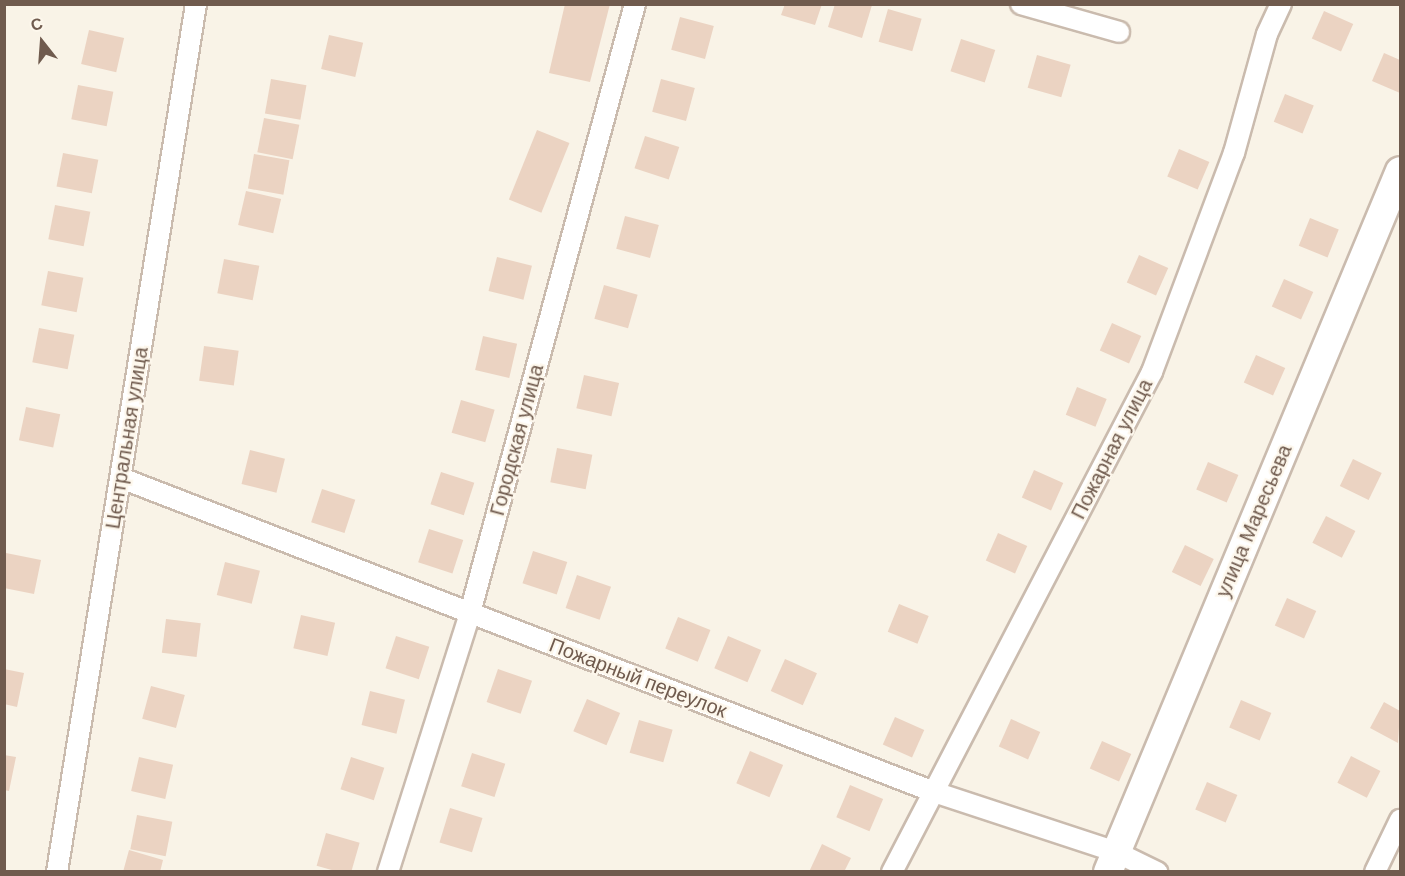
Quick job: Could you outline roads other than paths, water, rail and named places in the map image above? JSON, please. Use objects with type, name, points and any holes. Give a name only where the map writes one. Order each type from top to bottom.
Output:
[{"type":"street","name":"Центральная улица","points":[[57,872],[196,4]]},
{"type":"street","name":"Городская улица","points":[[388,872],[470,613],[635,4]]},
{"type":"street","points":[[1021,4],[1119,32]]},
{"type":"street","name":"Пожарная улица","points":[[892,872],[1152,372],[1234,153],[1267,34],[1281,4]]},
{"type":"street","name":"улица Маресьева","points":[[1112,862],[1399,179]]},
{"type":"street","name":"Пожарный переулок","points":[[121,478],[1112,862],[1157,872]]},
{"type":"street","points":[[1375,872],[1401,820]]}]
